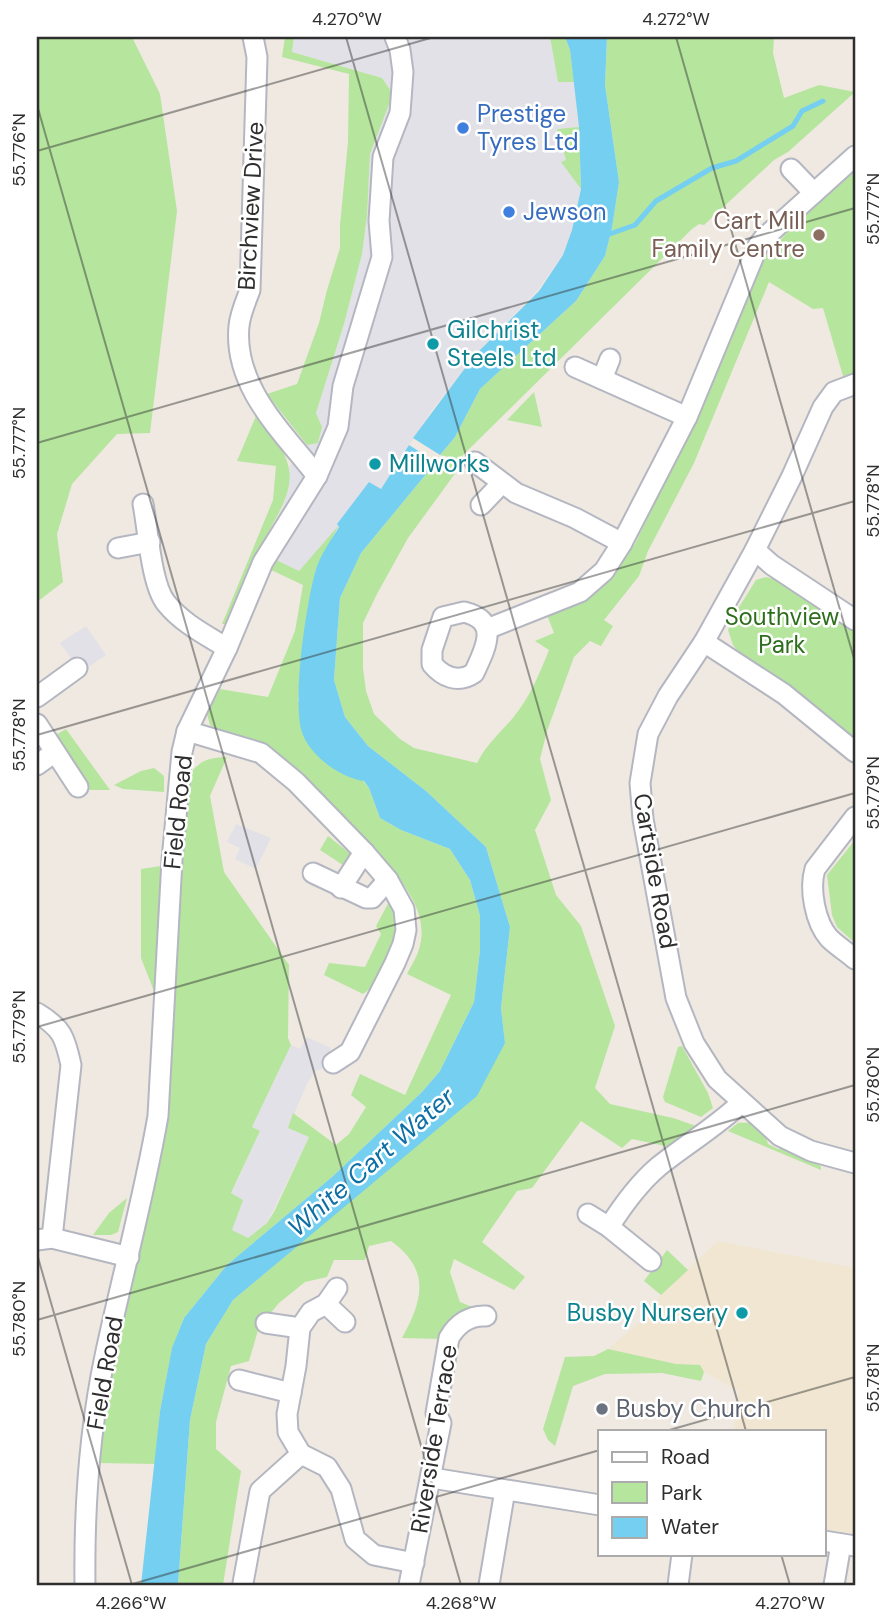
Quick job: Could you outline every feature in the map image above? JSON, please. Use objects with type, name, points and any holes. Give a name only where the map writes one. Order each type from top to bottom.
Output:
[{"type":"street","name":"Birchview Drive","points":[[253,37],[257,57],[250,289],[239,325],[239,352],[247,383],[262,407],[317,476]]},
{"type":"street","name":"Field Road","points":[[85,1585],[84,1533],[88,1473],[104,1358],[129,1257],[158,1116],[178,775],[187,732],[227,648],[263,562],[317,476],[338,427],[343,386],[382,257],[379,221],[383,157],[400,113],[403,72],[395,37]]},
{"type":"street","points":[[487,629],[580,592],[604,571],[622,543],[687,417],[753,255],[764,238],[855,156]]},
{"type":"street","points":[[791,169],[814,193]]},
{"type":"street","points":[[602,379],[610,359]]},
{"type":"street","points":[[575,367],[687,417]]},
{"type":"street","name":"Cartside Road","points":[[855,384],[834,392],[823,407],[755,550],[704,642],[667,696],[648,734],[641,772],[640,800],[676,998],[694,1043],[705,1062],[717,1079],[741,1103],[780,1136],[811,1151],[855,1163]]},
{"type":"street","points":[[475,462],[516,493],[575,518],[622,543]]},
{"type":"street","points":[[481,505],[502,483]]},
{"type":"street","points":[[143,504],[159,590],[167,603],[187,623],[227,648]]},
{"type":"street","points":[[118,548],[150,542]]},
{"type":"street","points":[[755,550],[772,565],[855,621]]},
{"type":"street","points":[[704,642],[784,694],[855,752]]},
{"type":"street","points":[[37,697],[77,668]]},
{"type":"street","points":[[37,724],[78,786]]},
{"type":"street","points":[[187,732],[261,753],[296,782],[364,852],[387,880],[404,909],[406,930],[403,944],[351,1052],[333,1063]]},
{"type":"street","points":[[37,765],[55,752]]},
{"type":"street","points":[[855,817],[815,869],[812,879],[821,926],[830,938],[855,959]]},
{"type":"street","points":[[341,888],[364,852]]},
{"type":"street","points":[[313,873],[366,898],[372,898],[387,880]]},
{"type":"street","points":[[37,1013],[52,1022],[66,1038],[71,1065],[44,1239],[129,1257]]},
{"type":"street","points":[[609,1227],[621,1208],[656,1168],[726,1118],[741,1103]]},
{"type":"street","points":[[588,1214],[609,1227],[651,1261]]},
{"type":"street","points":[[345,1322],[332,1296],[311,1312],[300,1328],[287,1414],[288,1432],[301,1454],[327,1467],[341,1489],[355,1539],[374,1555],[414,1563]]},
{"type":"street","name":"Riverside Terrace","points":[[409,1585],[441,1423],[436,1413],[449,1338],[454,1329],[475,1316],[485,1316]]},
{"type":"street","points":[[267,1323],[300,1328]]},
{"type":"street","points":[[239,1380],[291,1393]]},
{"type":"street","points":[[243,1583],[260,1490],[301,1454]]},
{"type":"street","points":[[432,1478],[598,1505]]},
{"type":"street","points":[[489,1585],[505,1490]]},
{"type":"street","points":[[834,1585],[840,1544]]},
{"type":"street","points":[[678,1585],[682,1556]]},
{"type":"shaded area","points":[[294,37],[550,37],[558,82],[574,82],[581,189],[572,230],[563,255],[538,290],[474,356],[430,413],[381,489],[370,483],[299,572],[274,559],[262,545],[283,506],[289,488],[289,467],[307,445],[318,443],[322,427],[316,413],[344,324],[362,254],[370,154],[393,94],[382,78],[292,52]]},
{"type":"shaded area","points":[[86,626],[106,655],[81,672],[60,643]]},
{"type":"shaded area","points":[[236,824],[271,838],[256,869],[235,859],[240,848],[227,842]]},
{"type":"shaded area","points":[[307,1037],[331,1048],[322,1069],[315,1071],[307,1084],[288,1128],[309,1137],[267,1223],[248,1238],[231,1230],[231,1194],[260,1131],[252,1127],[291,1045],[300,1049]]},
{"type":"shaded area","points":[[718,1241],[855,1268],[855,1534],[826,1529],[826,1430],[733,1430],[739,1391],[704,1372],[700,1365],[676,1364],[608,1349],[640,1322],[661,1295]]},
{"type":"green space","points":[[37,37],[132,37],[160,94],[177,211],[150,433],[117,434],[72,484],[57,534],[63,582],[37,602]]},
{"type":"green space","points":[[285,37],[294,37],[292,52],[382,78],[393,94],[370,154],[362,254],[344,324],[316,413],[322,427],[318,443],[307,445],[267,394],[297,384],[319,323],[340,248],[348,142],[349,74],[282,57]]},
{"type":"green space","points":[[550,37],[565,37],[570,50],[574,82],[558,82]]},
{"type":"green space","points":[[607,37],[774,37],[773,53],[784,98],[819,85],[855,92],[788,152],[774,160],[704,225],[699,224],[692,229],[459,459],[440,455],[455,437],[480,389],[576,301],[605,256],[619,182],[605,85]]},
{"type":"green space","points":[[579,127],[581,189],[561,162],[566,160],[557,129]]},
{"type":"green space","points":[[855,171],[855,374],[843,376],[823,308],[813,309],[769,282],[694,463],[648,551],[639,576],[604,620],[613,626],[601,646],[590,641],[574,657],[547,731],[540,759],[551,800],[535,830],[556,895],[581,926],[615,1026],[595,1088],[610,1104],[696,1126],[670,1147],[632,1139],[622,1148],[581,1121],[532,1188],[517,1191],[482,1242],[525,1277],[514,1290],[454,1259],[450,1272],[460,1302],[472,1307],[460,1314],[442,1339],[402,1338],[415,1311],[418,1274],[404,1252],[391,1241],[369,1246],[365,1260],[334,1260],[327,1277],[305,1282],[279,1303],[259,1327],[249,1361],[231,1366],[216,1422],[216,1449],[241,1471],[223,1585],[178,1585],[190,1420],[206,1344],[233,1300],[304,1240],[505,1043],[501,1008],[510,927],[486,847],[426,791],[368,746],[345,717],[334,680],[340,598],[361,553],[436,462],[462,464],[408,538],[377,594],[363,623],[363,668],[366,691],[374,714],[400,739],[414,748],[477,763],[488,745],[529,695],[549,650],[535,641],[554,633],[547,615],[618,567],[635,544],[692,425],[762,261],[791,228]]},
{"type":"green space","points":[[534,392],[542,427],[507,420]]},
{"type":"green space","points":[[256,416],[285,455],[289,486],[284,502],[250,567],[228,624],[222,624],[273,500],[276,466],[237,461]]},
{"type":"green space","points":[[339,525],[316,569],[306,624],[298,701],[369,788],[380,818],[401,830],[450,849],[470,880],[480,916],[480,950],[474,1002],[440,1071],[422,1092],[332,1177],[227,1265],[184,1318],[172,1349],[160,1411],[155,1464],[98,1463],[104,1403],[168,1119],[189,775],[193,770],[206,760],[227,757],[210,796],[224,872],[289,965],[288,1038],[291,1045],[252,1127],[260,1131],[231,1193],[243,1200],[232,1230],[248,1238],[267,1223],[274,1212],[309,1137],[288,1128],[293,1113],[336,1145],[349,1134],[366,1107],[351,1095],[360,1074],[405,1095],[451,995],[407,974],[418,952],[421,938],[420,918],[407,890],[395,873],[273,751],[258,742],[210,725],[207,714],[220,689],[268,697],[295,631],[303,585],[269,569],[274,559],[299,571]]},
{"type":"green space","name":"Southview Park","points":[[766,577],[786,582],[855,629],[855,739],[807,699],[741,655],[733,645],[728,630],[736,612],[756,580]]},
{"type":"green space","points":[[66,729],[110,790],[90,790],[54,736]]},
{"type":"green space","points":[[154,768],[164,776],[164,792],[123,789],[114,785],[141,771]]},
{"type":"green space","points":[[328,836],[352,855],[343,865],[320,850]]},
{"type":"green space","points":[[855,840],[855,943],[837,927],[832,915],[827,875]]},
{"type":"green space","points":[[161,866],[154,991],[141,958],[141,869]]},
{"type":"green space","points":[[390,900],[397,918],[396,940],[380,980],[363,994],[324,975],[329,963],[365,967],[381,934],[376,926]]},
{"type":"green space","points":[[682,1046],[708,1093],[713,1108],[701,1117],[665,1102],[663,1097],[678,1047]]},
{"type":"green space","points":[[738,1123],[758,1126],[768,1144],[778,1149],[787,1146],[806,1153],[810,1161],[821,1166],[821,1170],[728,1131]]},
{"type":"green space","points":[[127,1198],[118,1232],[111,1235],[93,1235],[109,1213]]},
{"type":"green space","points":[[667,1250],[688,1270],[661,1295],[644,1281]]},
{"type":"green space","points":[[608,1349],[676,1364],[700,1365],[704,1372],[701,1381],[662,1373],[605,1374],[573,1386],[555,1446],[548,1440],[543,1429],[565,1357],[594,1356]]},
{"type":"water","points":[[565,37],[607,37],[605,85],[619,182],[605,256],[576,301],[480,389],[455,437],[440,455],[413,438],[474,356],[539,291],[563,255],[572,230],[581,189],[579,127],[570,50]]},
{"type":"water","name":"White Cart Water","points":[[409,445],[436,462],[361,553],[340,598],[334,680],[345,717],[368,746],[426,791],[486,847],[510,927],[501,1008],[505,1043],[477,1096],[233,1300],[206,1344],[190,1420],[178,1585],[141,1585],[160,1411],[172,1348],[184,1318],[227,1265],[332,1177],[422,1092],[440,1071],[474,1002],[480,950],[480,916],[470,880],[450,849],[401,830],[380,818],[364,781],[335,770],[317,756],[304,738],[299,714],[302,649],[308,604],[318,563],[339,527],[337,524],[369,482],[381,489]]},
{"type":"waterway","points":[[604,236],[635,225],[656,201],[712,168],[736,161],[793,126],[802,111],[823,101]]},
{"type":"place","name":"Prestige Tyres Ltd","points":[[463,128]]},
{"type":"place","name":"Jewson","points":[[509,212]]},
{"type":"place","name":"Cart Mill Family Centre","points":[[819,235]]},
{"type":"place","name":"Gilchrist Steels Ltd","points":[[433,344]]},
{"type":"place","name":"Millworks","points":[[375,464]]},
{"type":"place","name":"Busby Nursery","points":[[742,1313]]},
{"type":"place","name":"Busby Church","points":[[602,1409]]}]
